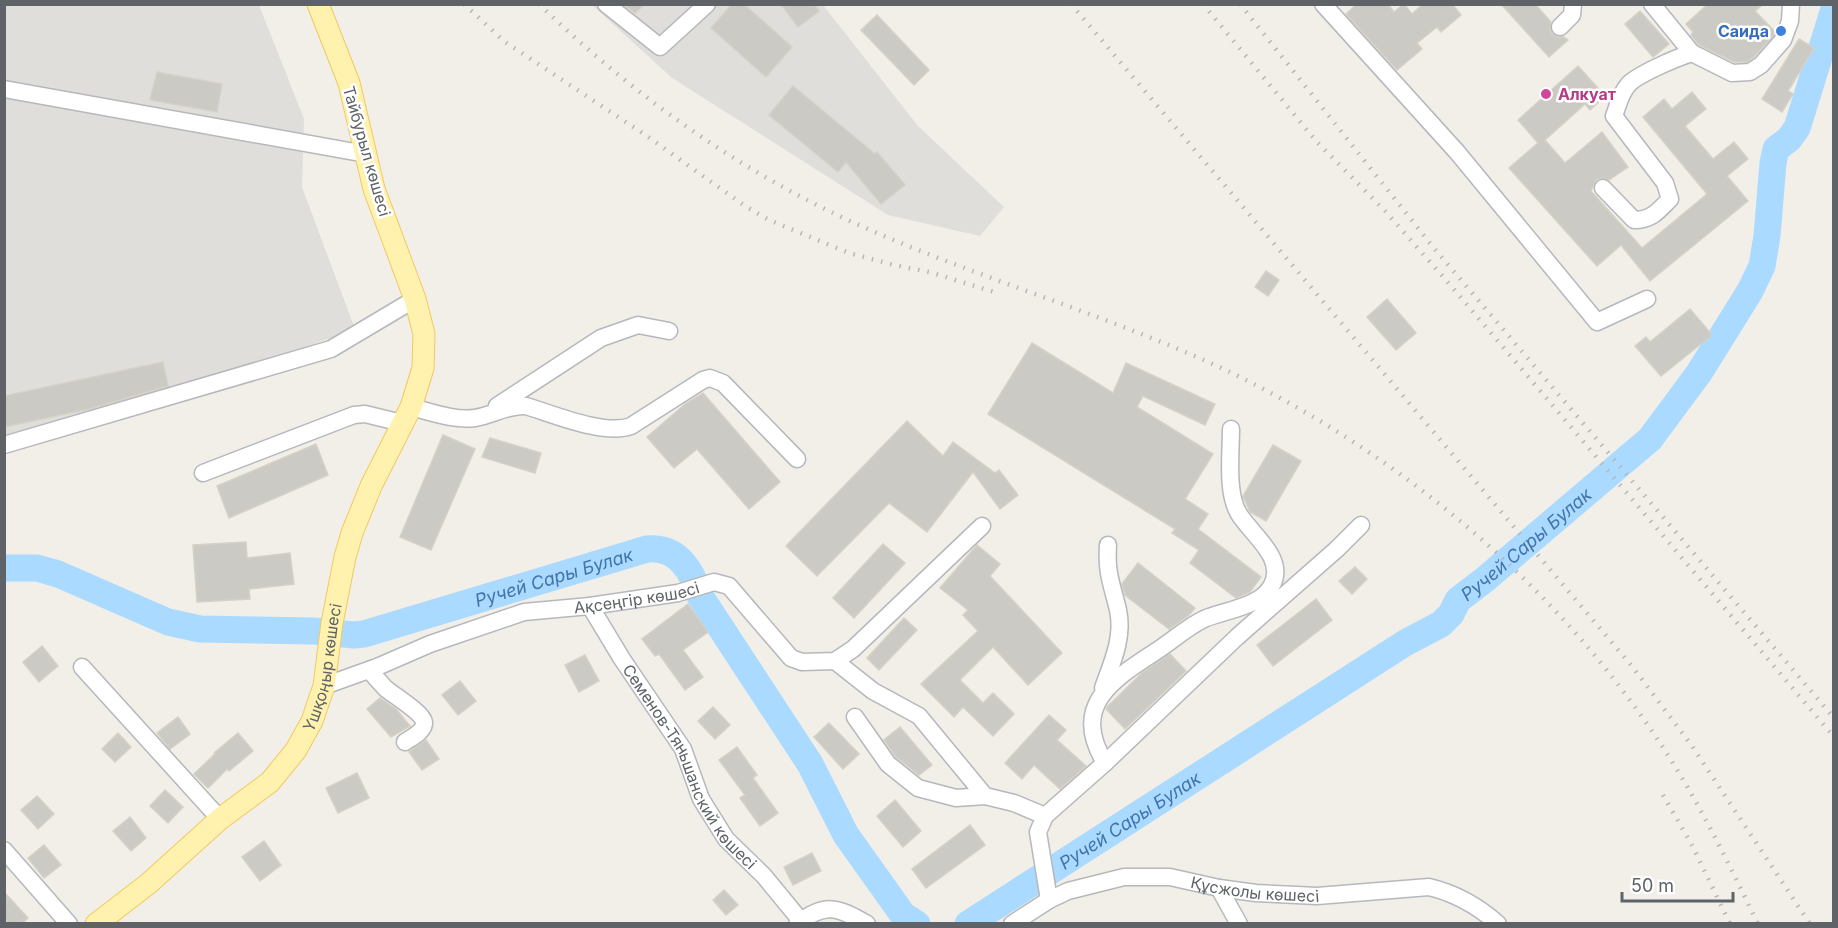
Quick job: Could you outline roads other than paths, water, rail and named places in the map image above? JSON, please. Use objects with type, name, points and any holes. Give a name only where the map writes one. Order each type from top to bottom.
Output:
[{"type":"main road","name":"Тайбурыл көшесі","points":[[318,4],[349,83],[374,189],[415,299],[424,334]]},
{"type":"main road","name":"Үшқоңыр көшесі","points":[[96,924],[148,884],[220,819],[270,782],[296,750],[312,721],[324,686],[332,623],[345,557],[371,486],[406,415],[423,368],[424,334]]},
{"type":"street","points":[[606,4],[660,47],[707,4]]},
{"type":"street","points":[[1323,4],[1457,152],[1597,322],[1647,299]]},
{"type":"street","points":[[1560,27],[1572,15],[1573,4]]},
{"type":"street","points":[[1652,4],[1692,53],[1732,73],[1750,72],[1761,65],[1783,40],[1790,21],[1791,4]]},
{"type":"street","points":[[1603,188],[1634,220],[1644,220],[1654,216],[1670,199],[1665,183],[1614,116],[1628,84],[1674,58],[1692,53]]},
{"type":"street","points":[[4,89],[366,154]]},
{"type":"street","points":[[4,445],[331,349],[415,299]]},
{"type":"street","points":[[478,418],[601,338],[638,325],[669,331]]},
{"type":"street","points":[[203,473],[354,415],[406,415],[465,419],[478,418],[501,409],[525,406],[597,427],[623,429],[703,380],[710,378],[723,383],[797,459]]},
{"type":"street","points":[[1101,694],[1135,664],[1203,620],[1250,603],[1265,595],[1272,584],[1276,572],[1274,560],[1238,513],[1232,495],[1231,429]]},
{"type":"street","points":[[1049,900],[1038,832],[1045,816],[1361,525]]},
{"type":"street","points":[[982,526],[853,649],[835,661],[873,691],[919,716],[985,796]]},
{"type":"street","points":[[1105,763],[1098,750],[1091,727],[1092,713],[1101,694],[1118,643],[1120,627],[1107,565],[1108,545]]},
{"type":"street","name":"Ақсеңгір көшесі","points":[[324,686],[430,644],[524,612],[590,606],[678,593],[714,582],[729,586],[791,658],[802,662],[835,661]]},
{"type":"street","name":"Семенов-Тяньшанский көшесі","points":[[590,606],[622,659],[683,749],[701,799],[726,839],[764,876],[799,922]]},
{"type":"street","points":[[82,667],[220,819]]},
{"type":"street","points":[[369,670],[424,721],[420,731],[405,742]]},
{"type":"street","points":[[855,717],[888,764],[918,788],[956,798],[985,796],[1014,802],[1045,816]]},
{"type":"street","points":[[4,850],[69,924]]},
{"type":"street","name":"Құсжолы көшесі","points":[[1012,924],[1049,900],[1068,891],[1124,877],[1170,877],[1219,888],[1256,893],[1317,896],[1429,887],[1446,891],[1470,903],[1498,924]]},
{"type":"street","points":[[1219,888],[1239,924]]},
{"type":"street","points":[[799,922],[817,910],[828,908],[853,915],[867,924]]},
{"type":"waterway","name":"Ручей Сары Булак","points":[[968,924],[1405,643],[1441,624],[1451,614],[1458,600],[1650,439],[1699,373],[1750,291],[1762,266],[1776,149],[1789,139],[1797,128],[1834,9]]},
{"type":"waterway","name":"Ручей Сары Булак","points":[[4,568],[37,568],[58,574],[168,622],[200,629],[314,631],[354,635],[364,634],[647,549],[667,552],[675,556],[688,569],[700,596],[810,764],[846,835],[903,915],[917,924]]},
{"type":"railway","points":[[464,4],[505,42],[644,134],[745,206],[769,220],[849,253],[929,272],[998,293]]},
{"type":"railway","points":[[539,4],[614,71],[654,103],[736,160],[780,185],[824,209],[913,248],[1129,329],[1215,365],[1281,398],[1344,436],[1406,478],[1464,524],[1519,574],[1570,627],[1617,683],[1660,743],[1700,809],[1758,924]]},
{"type":"railway","points":[[1071,4],[1631,665],[1692,746],[1810,924]]},
{"type":"railway","points":[[1203,4],[1316,141],[1386,212],[1452,287],[1834,737]]},
{"type":"railway","points":[[1240,4],[1433,247],[1834,718]]},
{"type":"railway","points":[[1663,795],[1693,847],[1730,924]]},
{"type":"place","name":"Саида","points":[[1781,31]]},
{"type":"place","name":"Алкуат","points":[[1546,94]]}]
